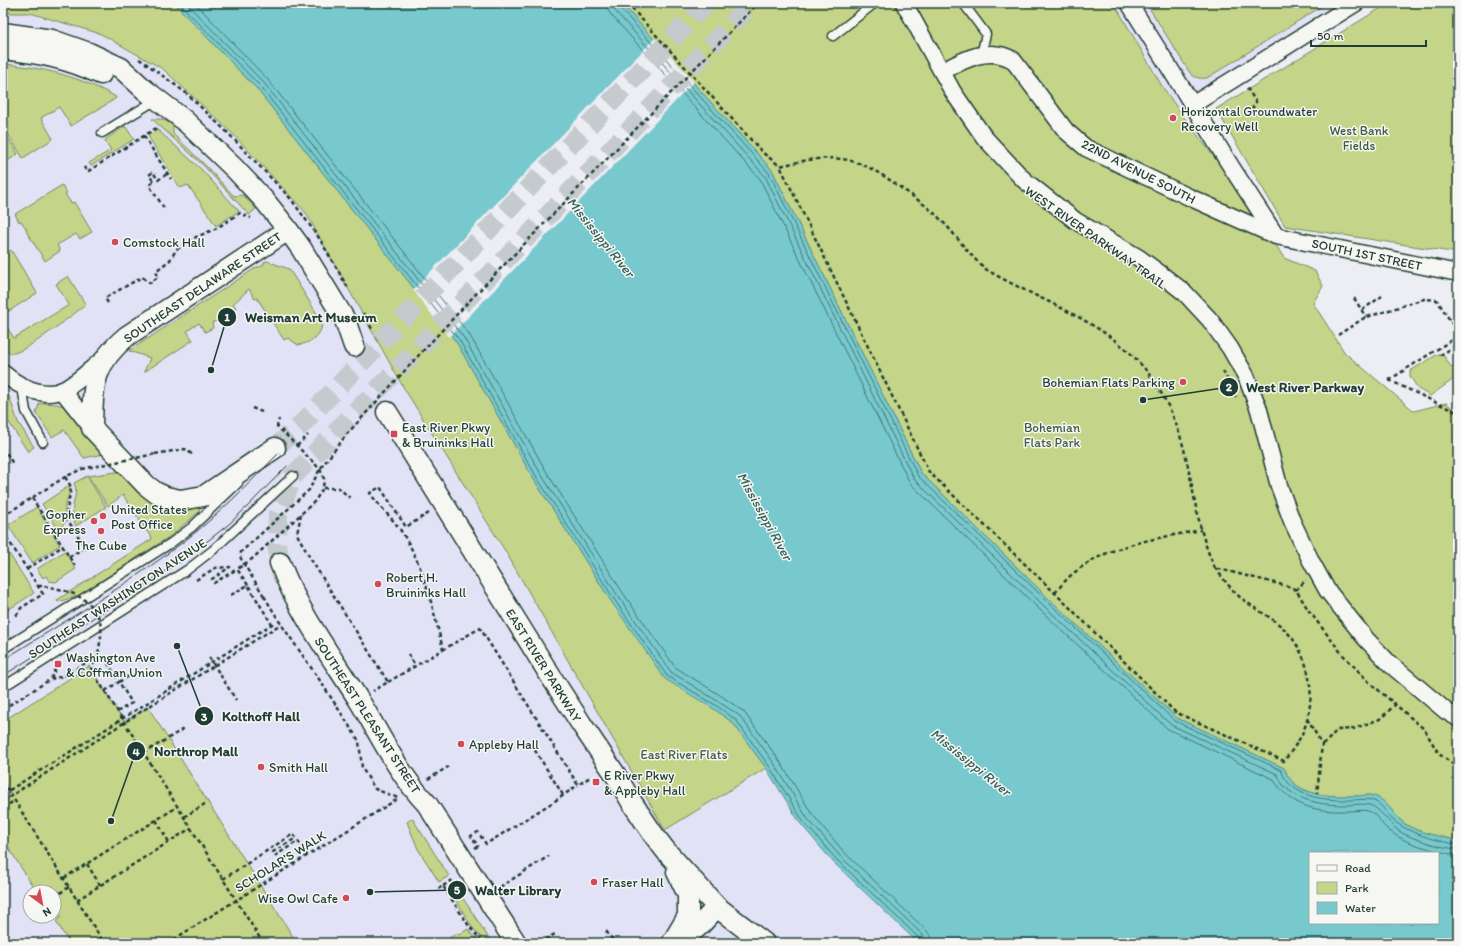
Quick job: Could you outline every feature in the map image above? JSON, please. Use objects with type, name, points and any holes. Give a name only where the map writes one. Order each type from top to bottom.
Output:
[{"type":"street","points":[[904,3],[943,71],[953,92],[984,137],[1024,180],[1076,221],[1139,258],[1162,275],[1184,293],[1210,320],[1230,348],[1246,376],[1259,410],[1279,486],[1311,561],[1327,590],[1366,639],[1390,664],[1446,711],[1458,718]]},
{"type":"street","points":[[1129,3],[1276,236]]},
{"type":"street","points":[[1192,105],[1356,3]]},
{"type":"street","points":[[3,33],[52,40],[89,53],[121,68],[150,95],[184,120],[266,201],[288,230],[301,248],[345,320],[354,346]]},
{"type":"street","points":[[3,49],[47,55],[83,66],[150,95]]},
{"type":"street","name":"22ND AVENUE SOUTH","points":[[943,71],[962,61],[981,55],[1005,55],[1013,60],[1066,131],[1086,148],[1276,236]]},
{"type":"street","name":"SOUTHEAST DELAWARE STREET","points":[[62,390],[105,358],[115,346],[127,336],[288,230]]},
{"type":"street","name":"SOUTH 1ST STREET","points":[[1276,236],[1458,273]]},
{"type":"street","points":[[92,428],[95,380],[105,358]]},
{"type":"street","points":[[3,373],[22,386],[35,392],[62,390],[92,428],[155,492],[166,498],[180,500],[204,496],[275,448]]},
{"type":"street","name":"EAST RIVER PARKWAY","points":[[387,412],[556,686],[616,774],[631,801],[666,851],[717,907],[764,943]]},
{"type":"street","name":"SOUTHEAST PLEASANT STREET","points":[[280,563],[289,587],[314,630],[413,789],[427,804],[516,943]]},
{"type":"street","points":[[666,851],[688,895],[688,916],[672,943]]},
{"type":"street","points":[[679,943],[700,925],[717,907]]},
{"type":"lane","points":[[833,36],[875,3]]},
{"type":"lane","points":[[963,3],[986,34],[981,55]]},
{"type":"lane","points":[[102,133],[150,95]]},
{"type":"lane","points":[[22,386],[26,411],[43,442]]},
{"type":"lane","name":"SOUTHEAST WASHINGTON AVENUE","points":[[3,649],[170,543],[192,527],[275,448]]},
{"type":"lane","name":"SOUTHEAST WASHINGTON AVENUE","points":[[3,687],[187,570],[229,536],[293,476]]},
{"type":"path","points":[[627,3],[763,153],[780,166],[929,472],[1055,593],[1175,712],[1284,761],[1301,737],[1307,719],[1311,699],[1305,661],[1298,646],[1289,635],[1280,626],[1240,597],[1215,568],[1208,554],[1187,461],[1174,418],[1147,372],[1123,346],[1090,324],[987,270],[972,256],[934,212],[882,173],[852,160],[834,158],[806,160],[780,166]]},
{"type":"path","points":[[399,798],[375,789],[362,768],[359,741],[322,682],[281,624],[244,565],[240,556],[241,552],[309,490],[320,469],[347,434],[472,298],[758,3]]},
{"type":"path","points":[[1240,76],[1256,102],[1252,110]]},
{"type":"path","points":[[84,167],[87,172],[158,127]]},
{"type":"path","points":[[144,136],[170,179]]},
{"type":"path","points":[[164,208],[149,185],[154,182],[149,175],[153,172],[158,180],[167,174]]},
{"type":"path","points":[[108,303],[105,298],[142,277],[150,282],[158,277],[156,271],[170,260],[176,250],[194,238],[217,228],[240,213],[250,218]]},
{"type":"path","points":[[1362,310],[1382,296]]},
{"type":"path","points":[[1354,298],[1366,318]]},
{"type":"path","points":[[1338,335],[1366,318],[1424,299],[1437,300],[1458,333]]},
{"type":"path","points":[[1458,336],[1389,380],[1458,413]]},
{"type":"path","points":[[1440,355],[1458,345]]},
{"type":"path","points":[[1220,365],[1238,404]]},
{"type":"path","points":[[252,408],[262,412]]},
{"type":"path","points":[[228,569],[212,579],[214,583],[252,559],[315,500],[323,488],[324,479],[320,469],[277,426],[279,418]]},
{"type":"path","points":[[297,446],[308,435]]},
{"type":"path","points":[[3,447],[13,464]]},
{"type":"path","points":[[3,516],[65,477],[82,469],[185,449],[193,454]]},
{"type":"path","points":[[65,477],[71,489],[67,519],[85,548]]},
{"type":"path","points":[[432,510],[406,527],[380,487],[370,493],[394,521],[410,545],[425,582],[443,649]]},
{"type":"path","points":[[323,488],[339,488],[350,498]]},
{"type":"path","points":[[32,498],[75,566]]},
{"type":"path","points":[[3,504],[8,513]]},
{"type":"path","points":[[301,514],[297,534],[388,682]]},
{"type":"path","points":[[1055,593],[1068,578],[1080,568],[1098,557],[1116,549],[1138,542],[1202,530]]},
{"type":"path","points":[[3,532],[43,594],[21,608],[16,616]]},
{"type":"path","points":[[69,557],[89,545]]},
{"type":"path","points":[[27,569],[63,546]]},
{"type":"path","points":[[1215,568],[1292,587],[1296,590],[1309,611],[1344,655],[1369,682],[1424,729],[1438,754],[1458,768]]},
{"type":"path","points":[[237,569],[274,628]]},
{"type":"path","points":[[1296,590],[1306,580],[1302,574]]},
{"type":"path","points":[[231,595],[248,585]]},
{"type":"path","points":[[38,586],[71,592],[81,597],[90,605],[97,615],[101,626],[101,638],[98,655],[91,670],[263,943]]},
{"type":"path","points":[[8,791],[272,624]]},
{"type":"path","points":[[3,801],[124,722],[281,624]]},
{"type":"path","points":[[371,692],[480,628],[578,785]]},
{"type":"path","points":[[408,654],[415,666]]},
{"type":"path","points":[[209,657],[236,700]]},
{"type":"path","points":[[3,709],[51,679],[64,676],[86,662],[95,662]]},
{"type":"path","points":[[108,664],[132,702],[117,712]]},
{"type":"path","points":[[105,691],[129,676]]},
{"type":"path","points":[[1322,744],[1327,741],[1337,730],[1353,729],[1380,719],[1395,704]]},
{"type":"path","points":[[1307,719],[1322,744],[1317,794]]},
{"type":"path","points":[[144,753],[185,728]]},
{"type":"path","points":[[531,744],[564,795]]},
{"type":"path","points":[[431,777],[448,767]]},
{"type":"path","points":[[473,849],[478,846],[472,836],[478,832],[486,844],[590,777]]},
{"type":"path","points":[[3,782],[104,943]]},
{"type":"path","points":[[3,788],[8,791]]},
{"type":"path","name":"SCHOLAR'S WALK","points":[[168,943],[403,795]]},
{"type":"path","points":[[3,808],[14,801]]},
{"type":"path","points":[[184,817],[208,802]]},
{"type":"path","points":[[64,878],[177,806]]},
{"type":"path","points":[[156,820],[169,842]]},
{"type":"path","points":[[77,900],[191,828]]},
{"type":"path","points":[[223,879],[294,834],[296,838],[273,852],[275,856],[298,841],[307,855]]},
{"type":"path","points":[[497,889],[549,856]]},
{"type":"path","points":[[87,864],[100,885]]},
{"type":"path","points":[[438,889],[455,879]]},
{"type":"path","points":[[443,886],[469,926],[483,943]]},
{"type":"path","points":[[62,891],[69,887]]},
{"type":"path","points":[[606,931],[615,943]]},
{"type":"path","points":[[539,943],[555,934]]},
{"type":"shaded area","points":[[1114,3],[1356,3],[1180,112],[1162,86]]},
{"type":"shaded area","points":[[3,13],[29,13],[101,34],[163,69],[232,133],[306,213],[402,385],[507,554],[665,830],[766,768],[800,823],[833,862],[918,943],[3,943]]},
{"type":"green space","name":"East River Flats","points":[[3,3],[174,3],[257,89],[457,343],[533,478],[611,601],[714,709],[733,723],[766,768],[665,830],[507,554],[402,385],[306,213],[232,133],[163,69],[101,34],[30,13],[3,13]]},
{"type":"green space","name":"Bohemian Flats Park","points":[[621,3],[1114,3],[1162,86],[1250,204],[1284,258],[1315,271],[1323,286],[1313,303],[1345,353],[1414,411],[1446,403],[1458,412],[1458,841],[1424,832],[1405,824],[1383,801],[1372,795],[1329,795],[1304,789],[1296,785],[1290,779],[1284,768],[1177,718],[1048,598],[921,473],[772,170]]},
{"type":"green space","points":[[1146,3],[1327,3],[1207,78],[1202,78],[1196,77],[1190,73]]},
{"type":"green space","name":"West Bank Fields","points":[[1389,3],[1458,3],[1458,253],[1285,226],[1216,109]]},
{"type":"green space","points":[[3,64],[47,70],[61,74],[89,84],[116,97],[71,126],[59,107],[41,118],[53,139],[23,158],[3,126]]},
{"type":"green space","points":[[152,119],[162,119],[173,125],[173,134],[234,196],[243,195],[256,209],[249,215],[203,165]]},
{"type":"green space","points":[[125,126],[134,139],[91,166],[89,163],[111,150],[105,141],[106,139]]},
{"type":"green space","points":[[3,130],[18,154],[3,164]]},
{"type":"green space","points":[[158,130],[202,170],[239,211],[216,226],[188,185],[180,188],[148,136]]},
{"type":"green space","points":[[62,185],[67,193],[65,194],[71,203],[74,202],[92,232],[80,239],[76,234],[57,245],[60,251],[45,261],[26,231],[27,230],[21,221],[19,222],[15,214]]},
{"type":"green space","points":[[11,250],[37,293],[3,315],[3,255]]},
{"type":"green space","points":[[267,261],[289,269],[291,272],[322,322],[322,327],[315,338],[307,343],[298,345],[288,338],[284,340],[257,298],[255,299],[249,289],[233,304],[236,307],[232,313],[212,323],[213,328],[205,332],[199,323],[187,331],[193,340],[144,372],[150,358],[129,351],[257,267],[260,267]]},
{"type":"green space","points":[[68,276],[86,305],[49,333],[27,347],[18,352],[11,353],[8,351],[3,346],[3,321],[14,338],[69,305],[56,284]]},
{"type":"green space","points":[[1438,354],[1444,356],[1451,367],[1456,367],[1458,370],[1458,376],[1430,396],[1418,389],[1410,376],[1410,371]]},
{"type":"green space","points":[[3,390],[9,396],[18,422],[34,447],[28,452],[3,413]]},
{"type":"green space","points":[[39,404],[57,404],[66,407],[86,434],[104,454],[84,458],[64,430],[52,437],[36,413]]},
{"type":"green space","points":[[123,471],[161,506],[179,510],[188,510],[198,507],[200,511],[172,535],[78,596],[58,602],[57,600],[152,539],[123,495],[108,506],[88,476]]},
{"type":"green space","points":[[87,476],[106,507],[76,526],[73,518],[73,506],[76,492],[74,483]]},
{"type":"green space","points":[[69,486],[70,491],[65,506],[65,523],[58,529],[42,504]]},
{"type":"green space","points":[[37,507],[60,545],[32,563],[8,525]]},
{"type":"green space","points":[[3,544],[34,593],[3,613]]},
{"type":"green space","points":[[65,551],[76,569],[56,582],[49,581],[46,576],[43,578],[37,569]]},
{"type":"green space","points":[[89,666],[124,722],[148,707],[297,943],[69,943],[58,924],[62,924],[62,884],[31,884],[3,839],[3,801],[11,796],[3,782],[3,721]]},
{"type":"green space","points":[[412,818],[449,876],[439,882],[418,849],[407,822]]},
{"type":"green space","points":[[455,886],[492,943],[486,943],[472,927],[449,889]]},
{"type":"green space","points":[[468,929],[480,943],[450,943],[448,939],[457,933],[459,935]]},
{"type":"water","name":"Mississippi River","points":[[174,3],[621,3],[772,170],[921,473],[1048,598],[1177,718],[1284,768],[1290,779],[1304,790],[1329,796],[1372,795],[1383,801],[1405,824],[1424,832],[1458,841],[1458,943],[918,943],[833,862],[800,823],[766,768],[733,723],[714,709],[665,679],[611,601],[533,478],[457,343],[257,89]]},
{"type":"pier","points":[[655,38],[694,82],[449,337],[413,290]]},
{"type":"tunnel","points":[[275,448],[301,425],[706,3]]},
{"type":"tunnel","points":[[280,563],[277,546],[278,514],[293,476],[535,229],[752,3]]},
{"type":"tram line","points":[[3,660],[95,603],[162,558],[221,511],[279,453]]},
{"type":"tram line","points":[[3,676],[186,558],[229,524],[287,466]]},
{"type":"place","name":"Horizontal Groundwater Recovery Well","points":[[1173,118]]},
{"type":"place","name":"Comstock Hall","points":[[115,242]]},
{"type":"place","name":"Weisman Art Museum","points":[[211,370]]},
{"type":"place","name":"Bohemian Flats Parking","points":[[1183,382]]},
{"type":"place","name":"West River Parkway","points":[[1143,400]]},
{"type":"place","name":"East River Pkwy & Bruininks Hall","points":[[394,434]]},
{"type":"place","name":"United States Post Office","points":[[103,516]]},
{"type":"place","name":"Gopher Express","points":[[94,521]]},
{"type":"place","name":"The Cube","points":[[101,531]]},
{"type":"place","name":"Robert H. Bruininks Hall","points":[[378,584]]},
{"type":"place","name":"Kolthoff Hall","points":[[177,646]]},
{"type":"place","name":"Washington Ave & Coffman Union","points":[[58,664]]},
{"type":"place","name":"Appleby Hall","points":[[461,744]]},
{"type":"place","name":"Smith Hall","points":[[261,767]]},
{"type":"place","name":"E River Pkwy & Appleby Hall","points":[[596,782]]},
{"type":"place","name":"Northrop Mall","points":[[111,821]]},
{"type":"place","name":"Fraser Hall","points":[[594,882]]},
{"type":"place","name":"Walter Library","points":[[370,892]]},
{"type":"place","name":"Wise Owl Cafe","points":[[346,898]]}]
